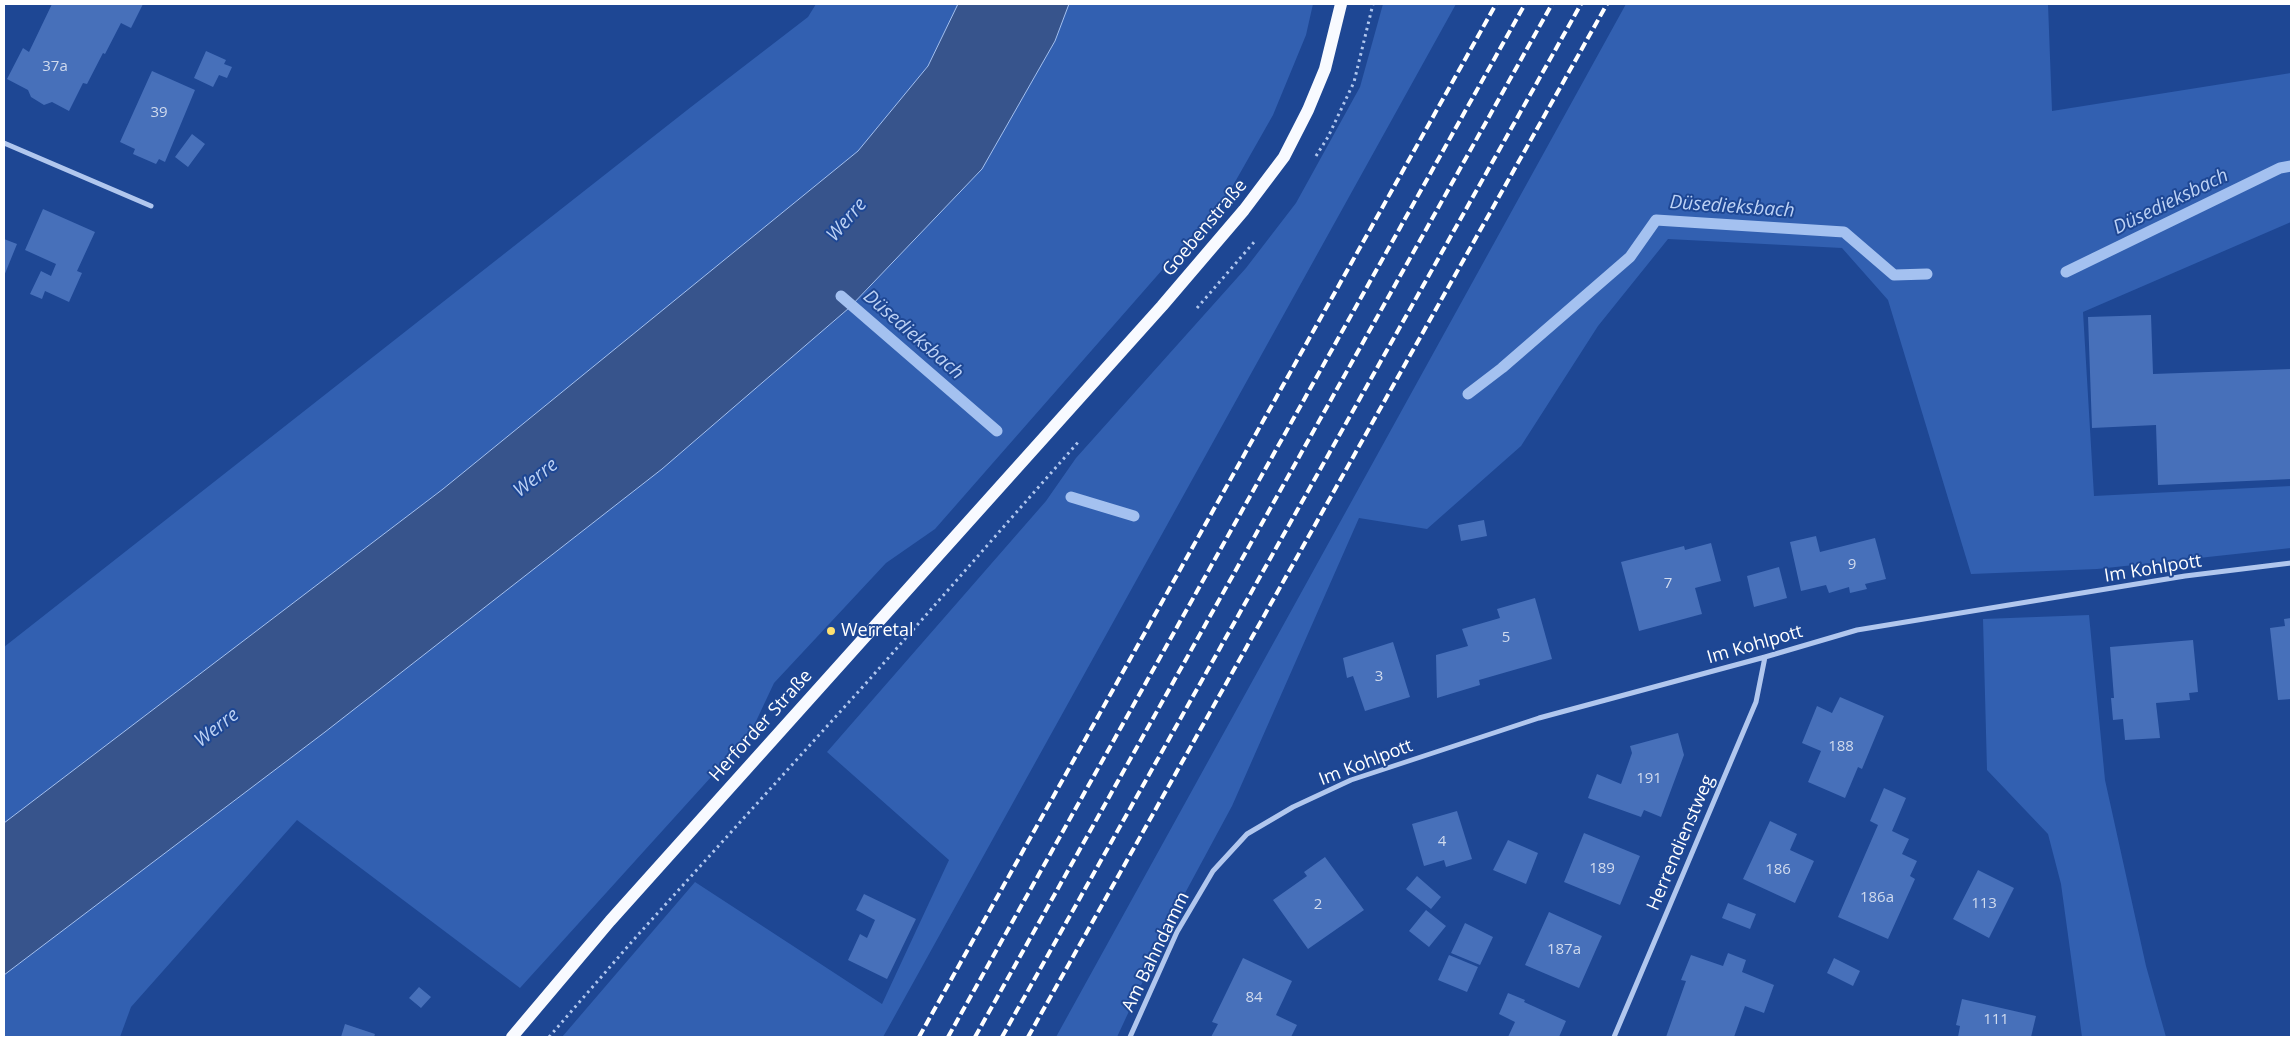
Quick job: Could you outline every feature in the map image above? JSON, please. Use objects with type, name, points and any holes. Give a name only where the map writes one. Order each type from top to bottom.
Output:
[{"type":"main road","name":"Goebenstraße","points":[[1040,442],[1169,298],[1244,210],[1284,157],[1308,110],[1325,69],[1341,4]]},
{"type":"main road","name":"Herforder Straße","points":[[512,1037],[610,921],[1040,442]]},
{"type":"street","points":[[4,143],[151,206]]},
{"type":"street","name":"Im Kohlpott","points":[[1248,834],[1293,807],[1351,780],[1539,718],[1765,657],[1856,630],[2185,576],[2291,563]]},
{"type":"street","name":"Herrendienstweg","points":[[1614,1037],[1756,702],[1765,657]]},
{"type":"street","name":"Am Bahndamm","points":[[1130,1037],[1177,932],[1213,871],[1248,834]]},
{"type":"path","points":[[549,1037],[636,937],[868,681]]},
{"type":"shaded area","points":[[816,4],[958,4],[928,66],[858,151],[443,489],[4,823],[4,647],[808,17]]},
{"type":"shaded area","points":[[1069,4],[1313,4],[1306,35],[1273,115],[1227,196],[935,529],[886,563],[774,683],[750,734],[520,988],[297,820],[131,1007],[120,1037],[4,1037],[4,975],[325,732],[662,469],[849,308],[982,169],[1055,41]]},
{"type":"shaded area","points":[[1383,4],[1456,4],[883,1037],[562,1037],[695,882],[882,1004],[949,860],[827,752],[1046,501],[1076,458],[1246,268],[1296,203],[1360,87]]},
{"type":"shaded area","points":[[1626,4],[2048,4],[2052,111],[2291,73],[2291,222],[2083,312],[2094,496],[2291,486],[2291,548],[2097,569],[1971,574],[1888,300],[1842,248],[1668,239],[1598,326],[1521,446],[1427,529],[1359,518],[1232,806],[1177,908],[1117,1037],[1056,1037]]},
{"type":"shaded area","points":[[2089,615],[2105,780],[2146,966],[2166,1037],[2082,1037],[2061,884],[2048,834],[1987,770],[1983,619]]},
{"type":"water","name":"Werre","points":[[958,4],[1069,4],[1055,41],[982,169],[849,308],[662,469],[325,732],[4,975],[4,823],[443,489],[858,151],[928,66]]},
{"type":"building","points":[[52,4],[143,4],[131,28],[121,23],[87,84],[83,83],[69,111],[52,102],[44,105],[31,97],[28,90],[7,79],[23,48],[29,52]]},
{"type":"building","points":[[206,51],[226,60],[224,64],[232,67],[227,78],[219,75],[213,87],[194,78]]},
{"type":"building","points":[[152,71],[195,90],[165,162],[159,159],[156,164],[133,154],[135,149],[120,142]]},
{"type":"building","points":[[192,134],[205,144],[188,167],[175,157]]},
{"type":"building","points":[[43,209],[95,232],[77,271],[82,273],[69,302],[45,291],[42,299],[30,294],[41,271],[51,276],[56,264],[25,250]]},
{"type":"building","points":[[4,239],[17,244],[4,276]]},
{"type":"building","points":[[2151,315],[2153,374],[2291,369],[2291,479],[2158,485],[2156,425],[2092,428],[2088,317]]},
{"type":"building","points":[[1484,520],[1487,536],[1461,541],[1458,525]]},
{"type":"building","points":[[1816,536],[1820,552],[1875,538],[1886,579],[1865,584],[1867,589],[1850,593],[1849,587],[1829,593],[1826,585],[1801,591],[1790,542]]},
{"type":"building","points":[[1711,543],[1721,581],[1695,588],[1702,614],[1639,631],[1621,562],[1684,546],[1685,550]]},
{"type":"building","points":[[1779,567],[1787,598],[1754,607],[1747,576]]},
{"type":"building","points":[[1535,598],[1552,659],[1479,680],[1480,685],[1437,698],[1436,655],[1468,646],[1462,629],[1500,618],[1497,609]]},
{"type":"building","points":[[2291,618],[2291,699],[2278,700],[2270,628],[2285,626],[2284,619]]},
{"type":"building","points":[[2193,640],[2198,692],[2189,693],[2190,700],[2156,703],[2160,738],[2125,740],[2123,719],[2113,720],[2111,698],[2114,698],[2110,647]]},
{"type":"building","points":[[1393,642],[1410,697],[1365,711],[1353,676],[1347,678],[1343,658]]},
{"type":"building","points":[[1840,697],[1884,716],[1862,769],[1858,767],[1845,798],[1808,782],[1821,751],[1802,743],[1817,706],[1832,713]]},
{"type":"building","points":[[1678,733],[1684,755],[1661,817],[1644,810],[1641,817],[1588,798],[1597,774],[1621,784],[1632,753],[1630,746]]},
{"type":"building","points":[[1884,788],[1906,798],[1892,831],[1909,839],[1902,854],[1917,861],[1910,876],[1915,879],[1888,939],[1838,917],[1878,825],[1870,821]]},
{"type":"building","points":[[1457,811],[1472,859],[1446,867],[1444,860],[1424,866],[1412,824]]},
{"type":"building","points":[[1770,821],[1797,834],[1790,850],[1814,861],[1795,903],[1743,879]]},
{"type":"building","points":[[1584,833],[1640,856],[1620,905],[1564,882]]},
{"type":"building","points":[[1508,840],[1538,853],[1526,884],[1493,870]]},
{"type":"building","points":[[1325,857],[1364,910],[1308,949],[1273,900],[1307,876],[1304,872]]},
{"type":"building","points":[[1978,870],[2014,888],[1989,938],[1953,919]]},
{"type":"building","points":[[1417,876],[1441,897],[1431,909],[1406,889]]},
{"type":"building","points":[[864,894],[916,919],[887,979],[848,960],[860,934],[867,938],[875,920],[856,910]]},
{"type":"building","points":[[1728,903],[1756,914],[1750,929],[1722,918]]},
{"type":"building","points":[[1426,910],[1446,926],[1429,947],[1409,931]]},
{"type":"building","points":[[1549,912],[1602,936],[1579,988],[1525,965]]},
{"type":"building","points":[[1465,923],[1493,937],[1480,965],[1451,953]]},
{"type":"building","points":[[1728,953],[1746,960],[1742,972],[1774,985],[1764,1013],[1745,1006],[1734,1037],[1666,1037],[1686,981],[1681,980],[1691,955],[1723,966]]},
{"type":"building","points":[[1449,955],[1478,967],[1467,992],[1438,980]]},
{"type":"building","points":[[1243,958],[1292,981],[1276,1015],[1297,1025],[1291,1037],[1211,1037],[1218,1024],[1212,1022]]},
{"type":"building","points":[[1834,958],[1860,971],[1853,986],[1827,973]]},
{"type":"building","points":[[419,987],[431,997],[421,1008],[409,998]]},
{"type":"building","points":[[1508,993],[1566,1021],[1559,1037],[1508,1037],[1515,1022],[1499,1014]]},
{"type":"building","points":[[1962,999],[2036,1016],[2031,1037],[1958,1037],[1960,1026],[1956,1025]]},
{"type":"building","points":[[345,1024],[375,1034],[374,1037],[341,1037]]},
{"type":"waterway","name":"Düsedieksbach","points":[[2066,272],[2280,168],[2291,166]]},
{"type":"waterway","name":"Düsedieksbach","points":[[1468,394],[1502,368],[1630,257],[1656,220],[1844,232],[1894,275],[1927,274]]},
{"type":"waterway","name":"Düsedieksbach","points":[[841,296],[997,431]]},
{"type":"waterway","name":"Düsedieksbach","points":[[1071,497],[1134,516]]},
{"type":"railway","points":[[919,1037],[1496,4]]},
{"type":"railway","points":[[948,1037],[1525,4]]},
{"type":"railway","points":[[975,1037],[1552,4]]},
{"type":"railway","points":[[1002,1037],[1581,4]]},
{"type":"railway","points":[[1028,1037],[1607,4]]},
{"type":"place","name":"Werretal","points":[[831,631]]}]
